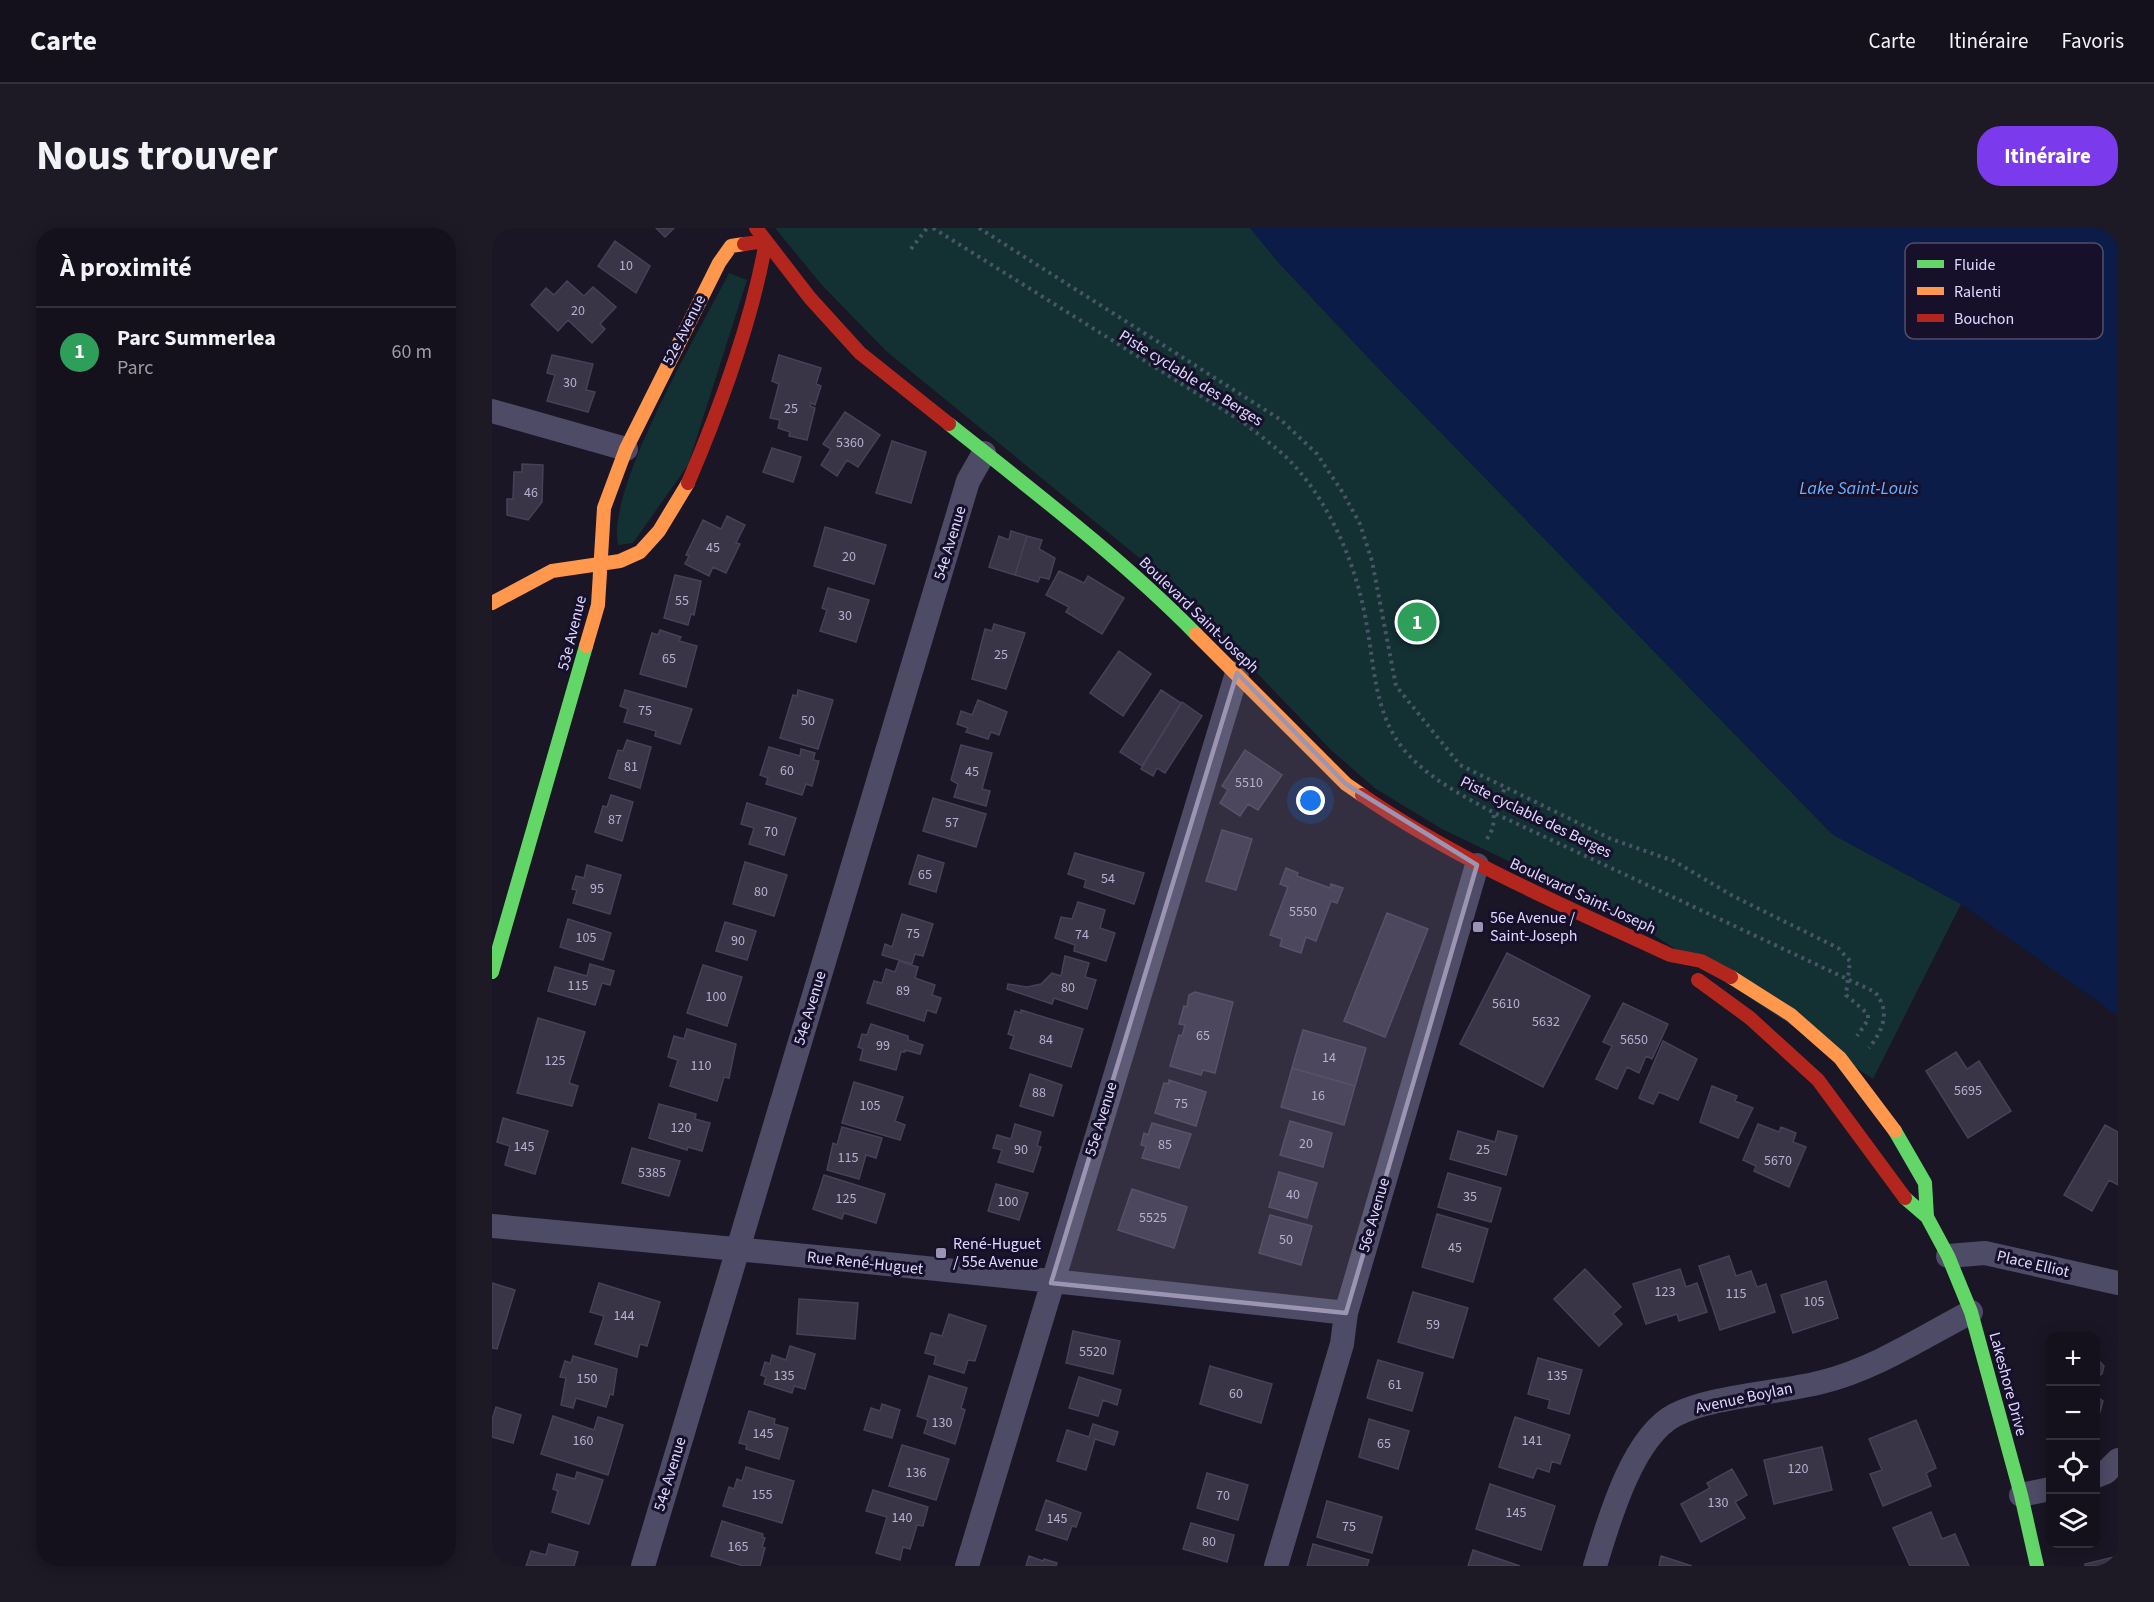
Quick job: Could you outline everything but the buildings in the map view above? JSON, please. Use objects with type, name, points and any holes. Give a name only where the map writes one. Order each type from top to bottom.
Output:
[{"type":"street","name":"Boulevard Saint-Joseph","points":[[756,228],[810,298],[860,353],[1097,542],[1160,597],[1346,784],[1407,826],[1480,857],[1670,955],[1701,961],[1766,998],[1816,1035],[1840,1058],[1860,1084]]},
{"type":"street","name":"52e Avenue","points":[[600,562],[604,508],[626,449],[719,263],[731,246],[766,242]]},
{"type":"street","points":[[492,603],[552,571],[600,562],[620,561],[640,552],[659,531],[683,494],[707,438],[759,283],[766,242]]},
{"type":"street","points":[[492,411],[626,449]]},
{"type":"street","name":"54e Avenue","points":[[643,1566],[968,481],[984,453]]},
{"type":"street","name":"53e Avenue","points":[[492,972],[598,605],[600,562]]},
{"type":"street","name":"55e Avenue","points":[[967,1566],[1237,673]]},
{"type":"street","name":"56e Avenue","points":[[1276,1566],[1342,1344],[1346,1313],[1480,857]]},
{"type":"street","name":"Boulevard Saint-Joseph","points":[[1670,955],[1692,977],[1720,993],[1776,1041],[1818,1080],[1845,1112]]},
{"type":"street","name":"Lakeshore Drive","points":[[1860,1084],[1902,1141],[1925,1183],[1927,1217]]},
{"type":"street","name":"Lakeshore Drive","points":[[1845,1112],[1898,1192],[1927,1217],[1948,1256],[1971,1312],[2021,1495],[2037,1566]]},
{"type":"street","name":"Rue René-Huguet","points":[[492,1226],[738,1249],[1051,1283],[1198,1295],[1346,1313]]},
{"type":"street","name":"Place Elliot","points":[[1948,1256],[1985,1253],[2118,1283]]},
{"type":"street","name":"Avenue Boylan","points":[[1595,1566],[1610,1518],[1636,1460],[1655,1431],[1674,1415],[1696,1407],[1822,1382],[1853,1372],[1886,1358],[1971,1312]]},
{"type":"street","points":[[2100,1474],[2106,1472],[2118,1460]]},
{"type":"street","points":[[2021,1495],[2046,1490]]},
{"type":"path","points":[[911,249],[927,228]]},
{"type":"path","name":"Piste cyclable des Berges","points":[[933,228],[1244,423],[1290,461],[1332,522],[1346,553],[1361,595],[1379,705],[1404,750],[1422,768],[1441,783],[1494,813],[1875,992],[1884,1009],[1882,1028],[1863,1055]]},
{"type":"path","points":[[979,228],[1281,420],[1317,454],[1343,493],[1363,533],[1372,561],[1396,686],[1460,765],[1611,839],[1674,861],[1732,896],[1838,948],[1850,961],[1846,995],[1868,1014],[1868,1020],[1852,1042]]},
{"type":"path","points":[[1497,806],[1505,788]]},
{"type":"path","points":[[1480,857],[1493,828],[1491,820],[1494,813]]},
{"type":"highlighted area","points":[[1237,673],[1346,784],[1477,865],[1346,1313],[1051,1283]]},
{"type":"green space","points":[[775,228],[1250,228],[1279,263],[1381,371],[1832,834],[1961,904],[1873,1079],[1631,920],[1442,829],[1376,789],[1332,751],[1170,583],[886,351],[821,284]]},
{"type":"green space","points":[[729,273],[747,280],[688,465],[633,543],[618,545],[618,519],[626,486],[640,449],[678,369]]},
{"type":"water","name":"Lake Saint-Louis","points":[[1250,228],[2118,228],[2118,1016],[1961,904],[1832,834],[1381,371],[1279,263]]},
{"type":"traffic: fast","points":[[949,424],[1107,551],[1196,634]]},
{"type":"traffic: fast","points":[[492,972],[586,646]]},
{"type":"traffic: fast","points":[[1895,1131],[1925,1183],[1927,1217]]},
{"type":"traffic: fast","points":[[1905,1198],[1927,1217],[1948,1256],[1971,1312],[2021,1495],[2037,1566]]},
{"type":"traffic: slow","points":[[586,646],[598,605],[604,508],[626,449],[719,263],[731,246],[744,244]]},
{"type":"traffic: slow","points":[[492,603],[552,571],[620,561],[640,552],[659,531],[688,483]]},
{"type":"traffic: slow","points":[[1196,634],[1346,784],[1362,795]]},
{"type":"traffic: slow","points":[[1731,977],[1791,1015],[1840,1058],[1895,1131]]},
{"type":"traffic: jam","points":[[756,228],[810,298],[860,353],[949,424]]},
{"type":"traffic: jam","points":[[688,483],[712,425],[744,333],[766,241],[744,244]]},
{"type":"traffic: jam","points":[[1362,795],[1398,819],[1474,862],[1670,955],[1701,961],[1731,977]]},
{"type":"traffic: jam","points":[[1698,980],[1750,1018],[1818,1080],[1905,1198]]},
{"type":"place","name":"Parc Summerlea","points":[[1417,622]]},
{"type":"place","name":"56e Avenue / Saint-Joseph","points":[[1478,927]]},
{"type":"place","name":"René-Huguet / 55e Avenue","points":[[941,1253]]}]
